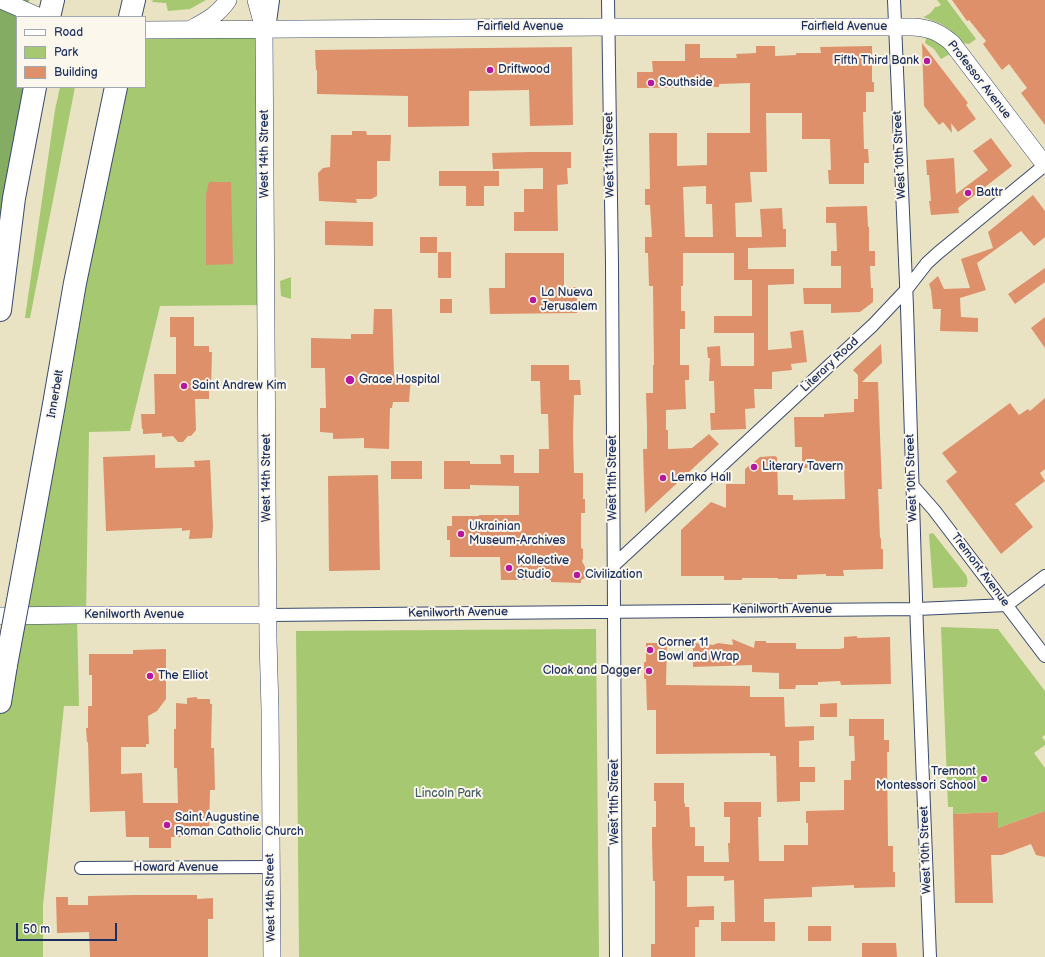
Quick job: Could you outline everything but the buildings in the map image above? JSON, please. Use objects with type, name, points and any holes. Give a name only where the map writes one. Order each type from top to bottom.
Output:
[{"type":"highway","points":[[49,16],[53,0]]},
{"type":"highway","points":[[264,29],[268,0]]},
{"type":"highway","points":[[0,310],[14,198],[35,88]]},
{"type":"highway","name":"Innerbelt","points":[[0,702],[75,283],[116,88]]},
{"type":"street","points":[[1,0],[38,16]]},
{"type":"street","points":[[188,30],[211,18],[228,0]]},
{"type":"street","name":"West 14th Street","points":[[256,0],[264,29],[270,867],[272,957]]},
{"type":"street","name":"West 11th Street","points":[[608,0],[612,264],[616,957]]},
{"type":"street","name":"West 10th Street","points":[[894,0],[930,957]]},
{"type":"street","name":"Fairfield Avenue","points":[[146,30],[895,27]]},
{"type":"street","name":"Professor Avenue","points":[[895,27],[918,27],[932,30],[944,36],[952,43],[1045,165]]},
{"type":"street","name":"Literary Road","points":[[614,565],[873,324],[906,290],[926,263],[1045,165]]},
{"type":"street","name":"Tremont Avenue","points":[[912,485],[934,510],[1045,656]]},
{"type":"street","points":[[1007,605],[1045,576]]},
{"type":"street","name":"Kenilworth Avenue","points":[[0,616],[916,609],[1007,605]]},
{"type":"street","name":"Howard Avenue","points":[[81,868],[270,867]]},
{"type":"green space","points":[[0,0],[29,0],[26,11],[38,16],[16,16],[16,88],[35,88],[0,310]]},
{"type":"green space","points":[[153,0],[206,0],[190,9],[168,11],[166,3],[152,2]]},
{"type":"green space","points":[[937,0],[947,0],[976,39],[969,44],[963,43],[950,30],[941,24],[923,17],[930,13],[935,7],[941,5]]},
{"type":"green space","points":[[264,29],[266,305],[160,306],[130,431],[89,432],[86,615],[77,615],[79,706],[64,706],[43,905],[43,957],[0,957],[0,702],[116,88],[146,88],[146,30]]},
{"type":"green space","points":[[927,35],[942,43],[950,54],[941,59],[934,49],[925,43]]},
{"type":"green space","points":[[60,88],[75,88],[30,318],[25,318],[55,110]]},
{"type":"green space","points":[[291,277],[291,299],[281,296],[280,281]]},
{"type":"green space","points":[[933,533],[966,575],[968,581],[966,587],[933,588],[929,534]]},
{"type":"green space","points":[[941,627],[998,629],[1045,691],[1045,735],[1042,737],[1045,741],[1045,745],[1034,753],[1045,768],[1045,811],[998,828],[998,812],[953,814],[953,807],[948,807]]},
{"type":"green space","name":"Lincoln Park","points":[[596,629],[599,957],[299,957],[296,631]]},
{"type":"place","name":"Fifth Third Bank","points":[[927,61]]},
{"type":"place","name":"Driftwood","points":[[490,70]]},
{"type":"place","name":"Southside","points":[[651,83]]},
{"type":"place","name":"Battr","points":[[968,193]]},
{"type":"place","name":"La Nueva Jerusalem","points":[[533,300]]},
{"type":"place","name":"Grace Hospital","points":[[350,380]]},
{"type":"place","name":"Saint Andrew Kim","points":[[184,386]]},
{"type":"place","name":"Literary Tavern","points":[[754,467]]},
{"type":"place","name":"Lemko Hall","points":[[663,478]]},
{"type":"place","name":"Ukrainian Museum-Archives","points":[[461,534]]},
{"type":"place","name":"Kollective Studio","points":[[509,568]]},
{"type":"place","name":"Civilization","points":[[577,575]]},
{"type":"place","name":"Corner 11 Bowl and Wrap","points":[[650,650]]},
{"type":"place","name":"Cloak and Dagger","points":[[649,671]]},
{"type":"place","name":"The Elliot","points":[[150,676]]},
{"type":"place","name":"Tremont Montessori School","points":[[984,779]]},
{"type":"place","name":"Saint Augustine Roman Catholic Church","points":[[167,825]]}]
